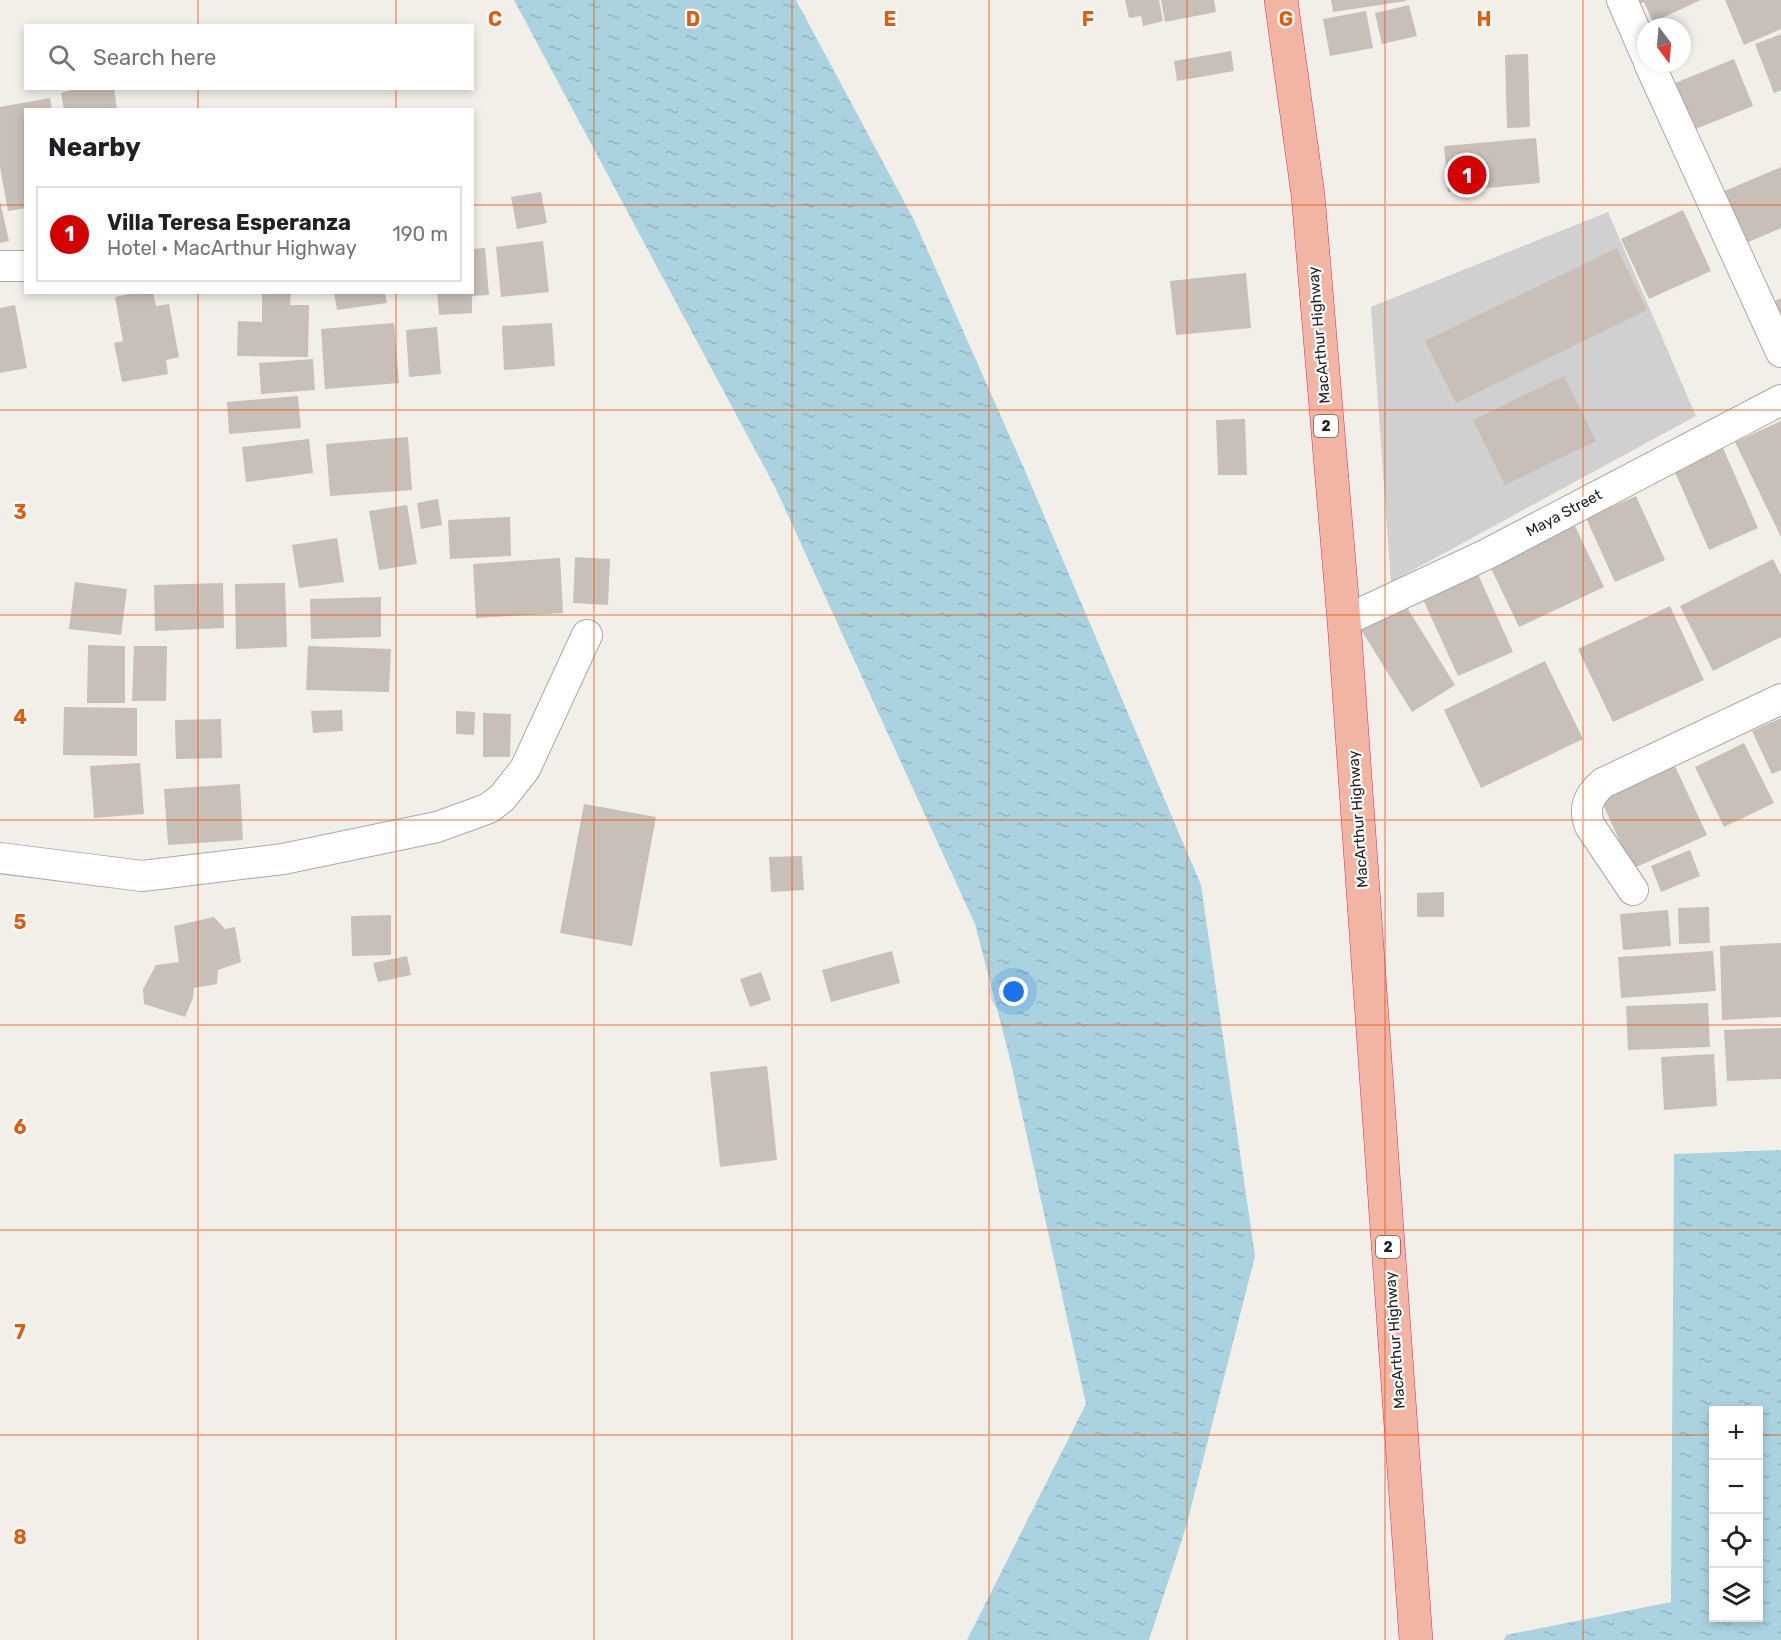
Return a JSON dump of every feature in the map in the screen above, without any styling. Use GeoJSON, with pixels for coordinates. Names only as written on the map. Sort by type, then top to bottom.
{"type":"FeatureCollection","features":[{"type":"Feature","properties":{"kind":"highway","name":"MacArthur Highway"},"geometry":{"type":"LineString","coordinates":[[1281,0],[1308,195],[1344,621],[1416,1640]]}},
{"type":"Feature","properties":{"kind":"street"},"geometry":{"type":"LineString","coordinates":[[1622,0],[1637,34]]}},
{"type":"Feature","properties":{"kind":"street"},"geometry":{"type":"LineString","coordinates":[[1653,72],[1781,352]]}},
{"type":"Feature","properties":{"kind":"street"},"geometry":{"type":"LineString","coordinates":[[0,266],[24,266]]}},
{"type":"Feature","properties":{"kind":"street","name":"Maya Street"},"geometry":{"type":"LineString","coordinates":[[1344,621],[1487,554],[1781,400]]}},
{"type":"Feature","properties":{"kind":"street"},"geometry":{"type":"LineString","coordinates":[[0,858],[142,876],[283,859],[437,827],[489,808],[502,798],[525,769],[587,635]]}},
{"type":"Feature","properties":{"kind":"street"},"geometry":{"type":"LineString","coordinates":[[1633,891],[1590,826],[1586,814],[1590,795],[1603,783],[1781,699]]}},
{"type":"Feature","properties":{"kind":"shaded area"},"geometry":{"type":"Polygon","coordinates":[[[1608,212],[1696,416],[1391,582],[1371,307],[1608,212]]]}},
{"type":"Feature","properties":{"kind":"water"},"geometry":{"type":"Polygon","coordinates":[[[514,0],[796,0],[914,220],[1023,466],[1201,885],[1255,1256],[1186,1527],[1149,1640],[967,1640],[1086,1404],[1009,1055],[975,924],[775,487],[514,0]]]}},
{"type":"Feature","properties":{"kind":"water"},"geometry":{"type":"Polygon","coordinates":[[[1781,1150],[1781,1640],[1504,1640],[1506,1635],[1671,1602],[1674,1154],[1781,1150]]]}},
{"type":"Feature","properties":{"kind":"building"},"geometry":{"type":"Polygon","coordinates":[[[1125,0],[1159,0],[1163,21],[1143,26],[1141,16],[1129,18],[1125,0]]]}},
{"type":"Feature","properties":{"kind":"building"},"geometry":{"type":"Polygon","coordinates":[[[1161,0],[1214,0],[1216,12],[1165,22],[1161,0]]]}},
{"type":"Feature","properties":{"kind":"building"},"geometry":{"type":"Polygon","coordinates":[[[1331,0],[1406,0],[1406,1],[1333,12],[1331,0]]]}},
{"type":"Feature","properties":{"kind":"building"},"geometry":{"type":"Polygon","coordinates":[[[1624,0],[1701,0],[1662,18],[1651,18],[1644,2],[1628,9],[1624,0]]]}},
{"type":"Feature","properties":{"kind":"building"},"geometry":{"type":"Polygon","coordinates":[[[1725,0],[1781,0],[1781,29],[1744,45],[1725,0]]]}},
{"type":"Feature","properties":{"kind":"building"},"geometry":{"type":"Polygon","coordinates":[[[1409,5],[1417,36],[1382,44],[1375,13],[1409,5]]]}},
{"type":"Feature","properties":{"kind":"building"},"geometry":{"type":"Polygon","coordinates":[[[1366,11],[1373,48],[1330,56],[1323,19],[1366,11]]]}},
{"type":"Feature","properties":{"kind":"building"},"geometry":{"type":"Polygon","coordinates":[[[1781,34],[1781,90],[1774,93],[1755,44],[1781,34]]]}},
{"type":"Feature","properties":{"kind":"building"},"geometry":{"type":"Polygon","coordinates":[[[1231,51],[1234,71],[1177,81],[1174,61],[1231,51]]]}},
{"type":"Feature","properties":{"kind":"building"},"geometry":{"type":"Polygon","coordinates":[[[1528,54],[1530,127],[1507,128],[1505,55],[1528,54]]]}},
{"type":"Feature","properties":{"kind":"building"},"geometry":{"type":"Polygon","coordinates":[[[1734,59],[1753,106],[1683,134],[1663,88],[1734,59]]]}},
{"type":"Feature","properties":{"kind":"building"},"geometry":{"type":"Polygon","coordinates":[[[72,90],[114,90],[117,108],[64,108],[61,93],[72,90]]]}},
{"type":"Feature","properties":{"kind":"building"},"geometry":{"type":"Polygon","coordinates":[[[50,98],[52,108],[24,108],[24,208],[8,211],[0,167],[0,107],[50,98]]]}},
{"type":"Feature","properties":{"kind":"building"},"geometry":{"type":"Polygon","coordinates":[[[1536,138],[1540,183],[1448,192],[1444,146],[1536,138]]]}},
{"type":"Feature","properties":{"kind":"building"},"geometry":{"type":"Polygon","coordinates":[[[1781,167],[1781,228],[1737,247],[1715,195],[1781,167]]]}},
{"type":"Feature","properties":{"kind":"building"},"geometry":{"type":"Polygon","coordinates":[[[541,192],[547,223],[517,229],[511,197],[541,192]]]}},
{"type":"Feature","properties":{"kind":"building"},"geometry":{"type":"Polygon","coordinates":[[[0,201],[9,241],[0,243],[0,201]]]}},
{"type":"Feature","properties":{"kind":"building"},"geometry":{"type":"Polygon","coordinates":[[[1683,210],[1711,271],[1649,299],[1621,239],[1683,210]]]}},
{"type":"Feature","properties":{"kind":"building"},"geometry":{"type":"Polygon","coordinates":[[[543,241],[549,292],[501,297],[496,247],[543,241]]]}},
{"type":"Feature","properties":{"kind":"building"},"geometry":{"type":"Polygon","coordinates":[[[485,248],[489,295],[472,296],[472,313],[439,315],[437,294],[474,294],[474,249],[485,248]]]}},
{"type":"Feature","properties":{"kind":"building"},"geometry":{"type":"Polygon","coordinates":[[[1617,248],[1647,310],[1456,403],[1425,341],[1617,248]]]}},
{"type":"Feature","properties":{"kind":"building"},"geometry":{"type":"Polygon","coordinates":[[[1246,273],[1251,328],[1176,335],[1170,281],[1246,273]]]}},
{"type":"Feature","properties":{"kind":"building"},"geometry":{"type":"Polygon","coordinates":[[[129,294],[153,294],[156,306],[169,304],[179,357],[166,360],[168,374],[122,382],[114,343],[123,341],[115,297],[129,294]]]}},
{"type":"Feature","properties":{"kind":"building"},"geometry":{"type":"Polygon","coordinates":[[[262,294],[291,294],[290,305],[309,305],[308,357],[237,356],[238,321],[262,322],[262,294]]]}},
{"type":"Feature","properties":{"kind":"building"},"geometry":{"type":"Polygon","coordinates":[[[334,294],[385,294],[387,303],[337,310],[334,294]]]}},
{"type":"Feature","properties":{"kind":"building"},"geometry":{"type":"Polygon","coordinates":[[[1781,298],[1781,334],[1767,305],[1781,298]]]}},
{"type":"Feature","properties":{"kind":"building"},"geometry":{"type":"Polygon","coordinates":[[[15,305],[27,368],[0,373],[0,308],[15,305]]]}},
{"type":"Feature","properties":{"kind":"building"},"geometry":{"type":"Polygon","coordinates":[[[394,323],[399,383],[325,389],[321,329],[394,323]]]}},
{"type":"Feature","properties":{"kind":"building"},"geometry":{"type":"Polygon","coordinates":[[[552,323],[555,366],[504,370],[502,326],[552,323]]]}},
{"type":"Feature","properties":{"kind":"building"},"geometry":{"type":"Polygon","coordinates":[[[437,327],[441,374],[409,377],[406,330],[437,327]]]}},
{"type":"Feature","properties":{"kind":"building"},"geometry":{"type":"Polygon","coordinates":[[[313,359],[315,390],[261,394],[259,363],[313,359]]]}},
{"type":"Feature","properties":{"kind":"building"},"geometry":{"type":"Polygon","coordinates":[[[1564,376],[1596,441],[1505,485],[1473,420],[1564,376]]]}},
{"type":"Feature","properties":{"kind":"building"},"geometry":{"type":"Polygon","coordinates":[[[298,396],[301,428],[229,434],[227,402],[298,396]]]}},
{"type":"Feature","properties":{"kind":"building"},"geometry":{"type":"Polygon","coordinates":[[[1245,419],[1247,475],[1218,475],[1216,420],[1245,419]]]}},
{"type":"Feature","properties":{"kind":"building"},"geometry":{"type":"Polygon","coordinates":[[[1781,421],[1781,537],[1735,442],[1781,421]]]}},
{"type":"Feature","properties":{"kind":"building"},"geometry":{"type":"Polygon","coordinates":[[[408,437],[412,490],[330,496],[326,444],[408,437]]]}},
{"type":"Feature","properties":{"kind":"building"},"geometry":{"type":"Polygon","coordinates":[[[309,439],[313,473],[246,482],[242,447],[309,439]]]}},
{"type":"Feature","properties":{"kind":"building"},"geometry":{"type":"Polygon","coordinates":[[[1723,448],[1758,528],[1709,550],[1674,470],[1723,448]]]}},
{"type":"Feature","properties":{"kind":"building"},"geometry":{"type":"Polygon","coordinates":[[[1636,496],[1665,560],[1615,582],[1586,518],[1636,496]]]}},
{"type":"Feature","properties":{"kind":"building"},"geometry":{"type":"Polygon","coordinates":[[[438,499],[442,525],[421,529],[417,503],[438,499]]]}},
{"type":"Feature","properties":{"kind":"building"},"geometry":{"type":"Polygon","coordinates":[[[407,505],[417,564],[379,570],[369,511],[407,505]]]}},
{"type":"Feature","properties":{"kind":"building"},"geometry":{"type":"Polygon","coordinates":[[[510,517],[511,556],[450,559],[448,520],[510,517]]]}},
{"type":"Feature","properties":{"kind":"building"},"geometry":{"type":"Polygon","coordinates":[[[1574,524],[1604,587],[1519,627],[1489,564],[1574,524]]]}},
{"type":"Feature","properties":{"kind":"building"},"geometry":{"type":"Polygon","coordinates":[[[337,538],[344,582],[299,588],[292,545],[337,538]]]}},
{"type":"Feature","properties":{"kind":"building"},"geometry":{"type":"Polygon","coordinates":[[[575,557],[610,559],[608,605],[573,603],[575,557]]]}},
{"type":"Feature","properties":{"kind":"building"},"geometry":{"type":"Polygon","coordinates":[[[560,558],[563,613],[476,618],[473,564],[560,558]]]}},
{"type":"Feature","properties":{"kind":"building"},"geometry":{"type":"Polygon","coordinates":[[[1773,559],[1781,575],[1781,637],[1713,671],[1680,606],[1773,559]]]}},
{"type":"Feature","properties":{"kind":"building"},"geometry":{"type":"Polygon","coordinates":[[[1476,570],[1513,652],[1458,676],[1421,595],[1476,570]]]}},
{"type":"Feature","properties":{"kind":"building"},"geometry":{"type":"Polygon","coordinates":[[[75,582],[127,589],[121,635],[69,629],[75,582]]]}},
{"type":"Feature","properties":{"kind":"building"},"geometry":{"type":"Polygon","coordinates":[[[223,583],[224,628],[155,631],[154,585],[223,583]]]}},
{"type":"Feature","properties":{"kind":"building"},"geometry":{"type":"Polygon","coordinates":[[[285,583],[287,647],[236,649],[235,584],[285,583]]]}},
{"type":"Feature","properties":{"kind":"building"},"geometry":{"type":"Polygon","coordinates":[[[381,597],[381,637],[311,639],[310,599],[381,597]]]}},
{"type":"Feature","properties":{"kind":"building"},"geometry":{"type":"Polygon","coordinates":[[[1403,601],[1455,685],[1412,712],[1360,628],[1403,601]]]}},
{"type":"Feature","properties":{"kind":"building"},"geometry":{"type":"Polygon","coordinates":[[[1670,606],[1704,680],[1613,722],[1578,649],[1670,606]]]}},
{"type":"Feature","properties":{"kind":"building"},"geometry":{"type":"Polygon","coordinates":[[[88,645],[125,646],[125,703],[87,703],[88,645]]]}},
{"type":"Feature","properties":{"kind":"building"},"geometry":{"type":"Polygon","coordinates":[[[134,646],[167,646],[166,701],[132,701],[134,646]]]}},
{"type":"Feature","properties":{"kind":"building"},"geometry":{"type":"Polygon","coordinates":[[[308,646],[391,649],[389,692],[306,690],[308,646]]]}},
{"type":"Feature","properties":{"kind":"building"},"geometry":{"type":"Polygon","coordinates":[[[1545,661],[1583,739],[1481,788],[1444,710],[1545,661]]]}},
{"type":"Feature","properties":{"kind":"building"},"geometry":{"type":"Polygon","coordinates":[[[64,707],[137,708],[137,756],[63,755],[64,707]]]}},
{"type":"Feature","properties":{"kind":"building"},"geometry":{"type":"Polygon","coordinates":[[[342,710],[343,731],[313,733],[311,711],[342,710]]]}},
{"type":"Feature","properties":{"kind":"building"},"geometry":{"type":"Polygon","coordinates":[[[456,711],[475,712],[474,735],[456,734],[456,711]]]}},
{"type":"Feature","properties":{"kind":"building"},"geometry":{"type":"Polygon","coordinates":[[[483,713],[511,714],[510,757],[483,757],[483,713]]]}},
{"type":"Feature","properties":{"kind":"building"},"geometry":{"type":"Polygon","coordinates":[[[1781,718],[1781,770],[1772,774],[1752,731],[1781,718]]]}},
{"type":"Feature","properties":{"kind":"building"},"geometry":{"type":"Polygon","coordinates":[[[221,719],[222,758],[176,759],[175,720],[221,719]]]}},
{"type":"Feature","properties":{"kind":"building"},"geometry":{"type":"Polygon","coordinates":[[[1744,743],[1774,803],[1724,827],[1695,767],[1744,743]]]}},
{"type":"Feature","properties":{"kind":"building"},"geometry":{"type":"Polygon","coordinates":[[[140,763],[144,814],[94,818],[90,766],[140,763]]]}},
{"type":"Feature","properties":{"kind":"building"},"geometry":{"type":"Polygon","coordinates":[[[1675,766],[1707,835],[1632,869],[1601,800],[1675,766]]]}},
{"type":"Feature","properties":{"kind":"building"},"geometry":{"type":"Polygon","coordinates":[[[240,784],[243,840],[168,845],[164,789],[240,784]]]}},
{"type":"Feature","properties":{"kind":"building"},"geometry":{"type":"Polygon","coordinates":[[[584,804],[656,817],[632,946],[560,933],[584,804]]]}},
{"type":"Feature","properties":{"kind":"building"},"geometry":{"type":"Polygon","coordinates":[[[1690,850],[1700,876],[1661,892],[1651,866],[1690,850]]]}},
{"type":"Feature","properties":{"kind":"building"},"geometry":{"type":"Polygon","coordinates":[[[802,856],[804,890],[771,892],[769,857],[802,856]]]}},
{"type":"Feature","properties":{"kind":"building"},"geometry":{"type":"Polygon","coordinates":[[[1444,892],[1444,917],[1417,917],[1417,893],[1444,892]]]}},
{"type":"Feature","properties":{"kind":"building"},"geometry":{"type":"Polygon","coordinates":[[[1709,907],[1710,943],[1679,944],[1678,908],[1709,907]]]}},
{"type":"Feature","properties":{"kind":"building"},"geometry":{"type":"Polygon","coordinates":[[[1668,910],[1671,946],[1623,950],[1620,914],[1668,910]]]}},
{"type":"Feature","properties":{"kind":"building"},"geometry":{"type":"Polygon","coordinates":[[[391,915],[391,955],[352,956],[351,916],[391,915]]]}},
{"type":"Feature","properties":{"kind":"building"},"geometry":{"type":"Polygon","coordinates":[[[214,917],[225,929],[235,927],[241,962],[218,970],[217,984],[194,988],[193,998],[185,1017],[144,1004],[143,989],[156,965],[179,962],[174,926],[214,917]]]}},
{"type":"Feature","properties":{"kind":"building"},"geometry":{"type":"Polygon","coordinates":[[[1781,943],[1781,1017],[1722,1020],[1720,946],[1781,943]]]}},
{"type":"Feature","properties":{"kind":"building"},"geometry":{"type":"Polygon","coordinates":[[[892,951],[900,983],[831,1002],[822,970],[892,951]]]}},
{"type":"Feature","properties":{"kind":"building"},"geometry":{"type":"Polygon","coordinates":[[[1713,951],[1716,991],[1621,998],[1618,957],[1713,951]]]}},
{"type":"Feature","properties":{"kind":"building"},"geometry":{"type":"Polygon","coordinates":[[[407,956],[411,975],[378,982],[373,963],[407,956]]]}},
{"type":"Feature","properties":{"kind":"building"},"geometry":{"type":"Polygon","coordinates":[[[761,972],[771,1000],[750,1007],[740,979],[761,972]]]}},
{"type":"Feature","properties":{"kind":"building"},"geometry":{"type":"Polygon","coordinates":[[[1708,1003],[1710,1047],[1628,1050],[1626,1006],[1708,1003]]]}},
{"type":"Feature","properties":{"kind":"building"},"geometry":{"type":"Polygon","coordinates":[[[1781,1028],[1781,1079],[1727,1081],[1724,1030],[1781,1028]]]}},
{"type":"Feature","properties":{"kind":"building"},"geometry":{"type":"Polygon","coordinates":[[[1714,1054],[1717,1106],[1664,1110],[1661,1057],[1714,1054]]]}},
{"type":"Feature","properties":{"kind":"building"},"geometry":{"type":"Polygon","coordinates":[[[767,1066],[777,1160],[720,1167],[710,1072],[767,1066]]]}},
{"type":"Feature","properties":{"kind":"place","name":"Villa Teresa Esperanza"},"geometry":{"type":"Point","coordinates":[1467,175]}}]}
